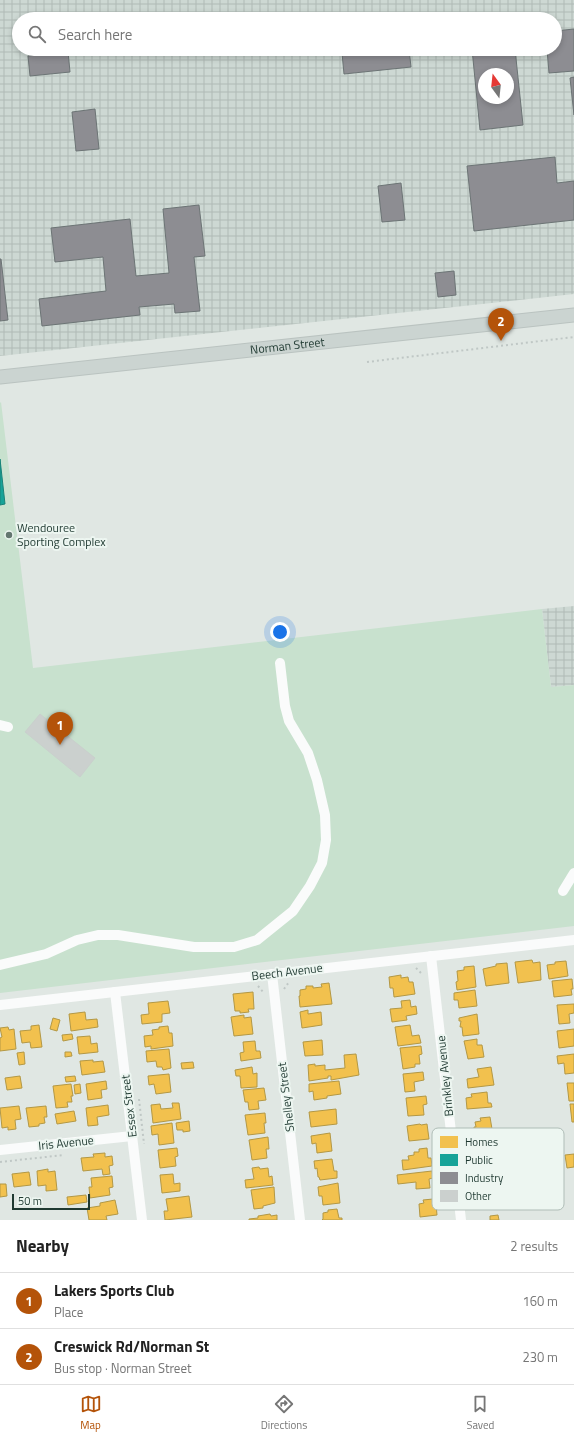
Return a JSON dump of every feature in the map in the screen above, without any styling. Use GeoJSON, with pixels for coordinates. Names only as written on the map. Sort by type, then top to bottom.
{"type":"FeatureCollection","features":[{"type":"Feature","properties":{"kind":"main road","name":"Norman Street"},"geometry":{"type":"LineString","coordinates":[[0,377],[574,315]]}},
{"type":"Feature","properties":{"kind":"street"},"geometry":{"type":"LineString","coordinates":[[0,965],[46,954],[77,940],[98,935],[118,935],[194,947],[234,947],[258,940],[294,911],[310,886],[322,863],[326,840],[325,815],[318,780],[308,753],[289,721],[285,706],[280,663]]}},
{"type":"Feature","properties":{"kind":"street"},"geometry":{"type":"LineString","coordinates":[[563,891],[574,873]]}},
{"type":"Feature","properties":{"kind":"street","name":"Beech Avenue"},"geometry":{"type":"LineString","coordinates":[[0,1005],[574,940]]}},
{"type":"Feature","properties":{"kind":"street","name":"Brinkley Avenue"},"geometry":{"type":"LineString","coordinates":[[431,956],[451,1128]]}},
{"type":"Feature","properties":{"kind":"street","name":"Shelley Street"},"geometry":{"type":"LineString","coordinates":[[272,974],[300,1220]]}},
{"type":"Feature","properties":{"kind":"street","name":"Essex Street"},"geometry":{"type":"LineString","coordinates":[[115,992],[142,1220]]}},
{"type":"Feature","properties":{"kind":"street","name":"Iris Avenue"},"geometry":{"type":"LineString","coordinates":[[0,1150],[132,1136]]}},
{"type":"Feature","properties":{"kind":"street","name":"Brinkley Avenue"},"geometry":{"type":"LineString","coordinates":[[460,1210],[461,1220]]}},
{"type":"Feature","properties":{"kind":"path"},"geometry":{"type":"LineString","coordinates":[[367,362],[574,337]]}},
{"type":"Feature","properties":{"kind":"path"},"geometry":{"type":"LineString","coordinates":[[0,1162],[69,1154]]}},
{"type":"Feature","properties":{"kind":"shaded area"},"geometry":{"type":"Polygon","coordinates":[[[0,0],[574,0],[574,294],[0,356],[0,0]]]}},
{"type":"Feature","properties":{"kind":"shaded area"},"geometry":{"type":"Polygon","coordinates":[[[574,606],[574,685],[551,687],[542,609],[574,606]]]}},
{"type":"Feature","properties":{"kind":"green space"},"geometry":{"type":"Polygon","coordinates":[[[1,402],[33,668],[542,609],[551,687],[574,685],[574,926],[0,993],[1,402]]]}},
{"type":"Feature","properties":{"kind":"building: Homes"},"geometry":{"type":"Polygon","coordinates":[[[532,960],[533,963],[540,962],[541,980],[518,983],[515,962],[532,960]]]}},
{"type":"Feature","properties":{"kind":"building: Homes"},"geometry":{"type":"Polygon","coordinates":[[[566,961],[568,976],[549,979],[547,965],[555,964],[555,962],[566,961]]]}},
{"type":"Feature","properties":{"kind":"building: Homes"},"geometry":{"type":"Polygon","coordinates":[[[507,963],[509,983],[486,986],[483,969],[496,966],[496,964],[507,963]]]}},
{"type":"Feature","properties":{"kind":"building: Homes"},"geometry":{"type":"Polygon","coordinates":[[[474,966],[476,987],[457,990],[457,971],[464,970],[464,967],[474,966]]]}},
{"type":"Feature","properties":{"kind":"building: Homes"},"geometry":{"type":"Polygon","coordinates":[[[401,975],[401,978],[408,977],[409,982],[413,982],[415,994],[394,997],[393,988],[390,988],[389,977],[401,975]]]}},
{"type":"Feature","properties":{"kind":"building: Homes"},"geometry":{"type":"Polygon","coordinates":[[[572,979],[572,995],[554,997],[552,981],[572,979]]]}},
{"type":"Feature","properties":{"kind":"building: Homes"},"geometry":{"type":"Polygon","coordinates":[[[329,983],[332,1004],[300,1007],[300,990],[306,989],[306,986],[313,986],[313,988],[322,987],[321,984],[329,983]]]}},
{"type":"Feature","properties":{"kind":"building: Homes"},"geometry":{"type":"Polygon","coordinates":[[[475,990],[477,1006],[459,1008],[458,1000],[454,1000],[454,993],[475,990]]]}},
{"type":"Feature","properties":{"kind":"building: Homes"},"geometry":{"type":"Polygon","coordinates":[[[253,992],[254,1009],[248,1009],[249,1012],[240,1013],[240,1011],[235,1011],[233,994],[253,992]]]}},
{"type":"Feature","properties":{"kind":"building: Homes"},"geometry":{"type":"Polygon","coordinates":[[[410,1000],[411,1007],[416,1006],[417,1014],[406,1016],[407,1020],[392,1022],[390,1009],[402,1008],[401,1001],[410,1000]]]}},
{"type":"Feature","properties":{"kind":"building: Homes"},"geometry":{"type":"Polygon","coordinates":[[[168,1001],[170,1013],[162,1014],[162,1022],[142,1024],[141,1015],[149,1014],[148,1003],[168,1001]]]}},
{"type":"Feature","properties":{"kind":"building: Homes"},"geometry":{"type":"Polygon","coordinates":[[[574,1004],[574,1013],[569,1014],[570,1023],[559,1024],[557,1005],[574,1004]]]}},
{"type":"Feature","properties":{"kind":"building: Homes"},"geometry":{"type":"Polygon","coordinates":[[[308,1010],[308,1014],[321,1012],[322,1025],[302,1028],[300,1012],[308,1010]]]}},
{"type":"Feature","properties":{"kind":"building: Homes"},"geometry":{"type":"Polygon","coordinates":[[[85,1012],[86,1020],[97,1019],[98,1027],[71,1031],[69,1014],[85,1012]]]}},
{"type":"Feature","properties":{"kind":"building: Homes"},"geometry":{"type":"Polygon","coordinates":[[[477,1014],[479,1034],[463,1036],[462,1027],[460,1027],[461,1021],[459,1021],[459,1018],[477,1014]]]}},
{"type":"Feature","properties":{"kind":"building: Homes"},"geometry":{"type":"Polygon","coordinates":[[[244,1015],[244,1018],[251,1017],[253,1034],[234,1036],[231,1017],[244,1015]]]}},
{"type":"Feature","properties":{"kind":"building: Homes"},"geometry":{"type":"Polygon","coordinates":[[[53,1018],[60,1020],[57,1031],[50,1029],[53,1018]]]}},
{"type":"Feature","properties":{"kind":"building: Homes"},"geometry":{"type":"Polygon","coordinates":[[[39,1025],[42,1047],[31,1048],[30,1042],[22,1043],[20,1031],[31,1030],[31,1026],[39,1025]]]}},
{"type":"Feature","properties":{"kind":"building: Homes"},"geometry":{"type":"Polygon","coordinates":[[[410,1025],[412,1036],[419,1035],[421,1043],[398,1046],[395,1027],[410,1025]]]}},
{"type":"Feature","properties":{"kind":"building: Homes"},"geometry":{"type":"Polygon","coordinates":[[[168,1026],[169,1033],[172,1033],[173,1046],[151,1049],[151,1046],[145,1047],[144,1036],[153,1035],[152,1030],[159,1029],[159,1027],[168,1026]]]}},
{"type":"Feature","properties":{"kind":"building: Homes"},"geometry":{"type":"Polygon","coordinates":[[[8,1027],[9,1030],[14,1029],[16,1049],[0,1051],[0,1038],[2,1037],[0,1028],[8,1027]]]}},
{"type":"Feature","properties":{"kind":"building: Homes"},"geometry":{"type":"Polygon","coordinates":[[[574,1029],[574,1046],[559,1048],[557,1031],[574,1029]]]}},
{"type":"Feature","properties":{"kind":"building: Homes"},"geometry":{"type":"Polygon","coordinates":[[[72,1034],[73,1039],[63,1041],[62,1035],[72,1034]]]}},
{"type":"Feature","properties":{"kind":"building: Homes"},"geometry":{"type":"Polygon","coordinates":[[[90,1036],[91,1044],[97,1043],[98,1052],[79,1054],[77,1037],[90,1036]]]}},
{"type":"Feature","properties":{"kind":"building: Homes"},"geometry":{"type":"Polygon","coordinates":[[[477,1039],[477,1045],[482,1045],[484,1057],[468,1059],[464,1041],[477,1039]]]}},
{"type":"Feature","properties":{"kind":"building: Homes"},"geometry":{"type":"Polygon","coordinates":[[[322,1040],[323,1055],[305,1056],[303,1042],[322,1040]]]}},
{"type":"Feature","properties":{"kind":"building: Homes"},"geometry":{"type":"Polygon","coordinates":[[[255,1041],[256,1051],[260,1051],[261,1058],[241,1061],[240,1053],[244,1052],[243,1042],[255,1041]]]}},
{"type":"Feature","properties":{"kind":"building: Homes"},"geometry":{"type":"Polygon","coordinates":[[[421,1046],[422,1054],[419,1055],[420,1064],[415,1064],[415,1067],[403,1069],[400,1048],[421,1046]]]}},
{"type":"Feature","properties":{"kind":"building: Homes"},"geometry":{"type":"Polygon","coordinates":[[[169,1049],[171,1068],[163,1070],[162,1067],[157,1067],[156,1061],[147,1062],[146,1051],[169,1049]]]}},
{"type":"Feature","properties":{"kind":"building: Homes"},"geometry":{"type":"Polygon","coordinates":[[[24,1052],[25,1064],[19,1065],[17,1053],[24,1052]]]}},
{"type":"Feature","properties":{"kind":"building: Homes"},"geometry":{"type":"Polygon","coordinates":[[[65,1052],[71,1052],[72,1056],[65,1057],[65,1052]]]}},
{"type":"Feature","properties":{"kind":"building: Homes"},"geometry":{"type":"Polygon","coordinates":[[[356,1054],[359,1075],[331,1080],[331,1076],[328,1076],[328,1078],[309,1081],[308,1065],[325,1065],[325,1070],[345,1068],[344,1055],[356,1054]]]}},
{"type":"Feature","properties":{"kind":"building: Homes"},"geometry":{"type":"Polygon","coordinates":[[[574,1054],[574,1073],[565,1074],[564,1063],[558,1064],[557,1056],[574,1054]]]}},
{"type":"Feature","properties":{"kind":"building: Homes"},"geometry":{"type":"Polygon","coordinates":[[[93,1060],[93,1062],[103,1061],[105,1072],[82,1075],[80,1061],[93,1060]]]}},
{"type":"Feature","properties":{"kind":"building: Homes"},"geometry":{"type":"Polygon","coordinates":[[[193,1062],[194,1068],[182,1069],[181,1063],[193,1062]]]}},
{"type":"Feature","properties":{"kind":"building: Homes"},"geometry":{"type":"Polygon","coordinates":[[[252,1067],[253,1074],[257,1073],[257,1087],[241,1088],[240,1076],[236,1076],[235,1070],[252,1067]]]}},
{"type":"Feature","properties":{"kind":"building: Homes"},"geometry":{"type":"Polygon","coordinates":[[[491,1067],[494,1085],[468,1088],[467,1079],[479,1077],[477,1069],[491,1067]]]}},
{"type":"Feature","properties":{"kind":"building: Homes"},"geometry":{"type":"Polygon","coordinates":[[[423,1072],[424,1080],[414,1082],[415,1091],[405,1092],[403,1074],[423,1072]]]}},
{"type":"Feature","properties":{"kind":"building: Homes"},"geometry":{"type":"Polygon","coordinates":[[[169,1074],[171,1092],[156,1094],[154,1084],[149,1085],[148,1076],[169,1074]]]}},
{"type":"Feature","properties":{"kind":"building: Homes"},"geometry":{"type":"Polygon","coordinates":[[[20,1076],[22,1088],[7,1090],[5,1078],[20,1076]]]}},
{"type":"Feature","properties":{"kind":"building: Homes"},"geometry":{"type":"Polygon","coordinates":[[[75,1076],[76,1081],[66,1082],[65,1077],[75,1076]]]}},
{"type":"Feature","properties":{"kind":"building: Homes"},"geometry":{"type":"Polygon","coordinates":[[[106,1081],[107,1089],[101,1090],[102,1098],[88,1100],[86,1084],[106,1081]]]}},
{"type":"Feature","properties":{"kind":"building: Homes"},"geometry":{"type":"Polygon","coordinates":[[[339,1081],[341,1094],[314,1100],[313,1091],[309,1092],[309,1084],[339,1081]]]}},
{"type":"Feature","properties":{"kind":"building: Homes"},"geometry":{"type":"Polygon","coordinates":[[[567,1083],[574,1083],[574,1101],[569,1101],[567,1083]]]}},
{"type":"Feature","properties":{"kind":"building: Homes"},"geometry":{"type":"Polygon","coordinates":[[[71,1084],[73,1096],[71,1096],[72,1102],[67,1102],[68,1107],[56,1108],[53,1086],[71,1084]]]}},
{"type":"Feature","properties":{"kind":"building: Homes"},"geometry":{"type":"Polygon","coordinates":[[[80,1084],[81,1093],[75,1094],[74,1085],[80,1084]]]}},
{"type":"Feature","properties":{"kind":"building: Homes"},"geometry":{"type":"Polygon","coordinates":[[[264,1088],[266,1100],[258,1101],[259,1109],[249,1110],[248,1102],[245,1102],[243,1090],[264,1088]]]}},
{"type":"Feature","properties":{"kind":"building: Homes"},"geometry":{"type":"Polygon","coordinates":[[[487,1092],[488,1103],[491,1103],[492,1107],[467,1109],[466,1098],[472,1097],[471,1094],[487,1092]]]}},
{"type":"Feature","properties":{"kind":"building: Homes"},"geometry":{"type":"Polygon","coordinates":[[[426,1096],[427,1104],[423,1105],[424,1115],[408,1116],[406,1098],[426,1096]]]}},
{"type":"Feature","properties":{"kind":"building: Homes"},"geometry":{"type":"Polygon","coordinates":[[[172,1103],[179,1103],[181,1119],[153,1123],[151,1105],[160,1104],[161,1109],[173,1108],[172,1103]]]}},
{"type":"Feature","properties":{"kind":"building: Homes"},"geometry":{"type":"Polygon","coordinates":[[[570,1104],[574,1104],[574,1122],[572,1122],[570,1104]]]}},
{"type":"Feature","properties":{"kind":"building: Homes"},"geometry":{"type":"Polygon","coordinates":[[[108,1105],[109,1115],[97,1117],[98,1125],[88,1126],[86,1108],[108,1105]]]}},
{"type":"Feature","properties":{"kind":"building: Homes"},"geometry":{"type":"Polygon","coordinates":[[[19,1106],[21,1119],[15,1120],[16,1129],[8,1130],[8,1127],[2,1128],[0,1108],[19,1106]]]}},
{"type":"Feature","properties":{"kind":"building: Homes"},"geometry":{"type":"Polygon","coordinates":[[[46,1106],[47,1117],[44,1117],[45,1123],[39,1124],[39,1126],[29,1127],[26,1108],[46,1106]]]}},
{"type":"Feature","properties":{"kind":"building: Homes"},"geometry":{"type":"Polygon","coordinates":[[[336,1109],[337,1124],[311,1127],[309,1112],[336,1109]]]}},
{"type":"Feature","properties":{"kind":"building: Homes"},"geometry":{"type":"Polygon","coordinates":[[[74,1111],[76,1121],[57,1124],[55,1114],[74,1111]]]}},
{"type":"Feature","properties":{"kind":"building: Homes"},"geometry":{"type":"Polygon","coordinates":[[[265,1113],[265,1133],[248,1135],[245,1115],[265,1113]]]}},
{"type":"Feature","properties":{"kind":"building: Homes"},"geometry":{"type":"Polygon","coordinates":[[[490,1117],[492,1128],[474,1128],[476,1127],[475,1122],[481,1121],[480,1118],[490,1117]]]}},
{"type":"Feature","properties":{"kind":"building: Homes"},"geometry":{"type":"Polygon","coordinates":[[[189,1121],[190,1131],[183,1132],[183,1130],[177,1130],[176,1123],[189,1121]]]}},
{"type":"Feature","properties":{"kind":"building: Homes"},"geometry":{"type":"Polygon","coordinates":[[[172,1123],[174,1143],[159,1145],[158,1134],[152,1135],[151,1126],[172,1123]]]}},
{"type":"Feature","properties":{"kind":"building: Homes"},"geometry":{"type":"Polygon","coordinates":[[[427,1124],[429,1139],[409,1141],[407,1126],[427,1124]]]}},
{"type":"Feature","properties":{"kind":"building: Homes"},"geometry":{"type":"Polygon","coordinates":[[[330,1133],[332,1151],[317,1153],[316,1143],[312,1144],[311,1136],[330,1133]]]}},
{"type":"Feature","properties":{"kind":"building: Homes"},"geometry":{"type":"Polygon","coordinates":[[[268,1137],[269,1149],[266,1149],[267,1158],[252,1160],[249,1140],[268,1137]]]}},
{"type":"Feature","properties":{"kind":"building: Homes"},"geometry":{"type":"Polygon","coordinates":[[[177,1148],[178,1156],[175,1157],[176,1166],[160,1168],[158,1150],[177,1148]]]}},
{"type":"Feature","properties":{"kind":"building: Homes"},"geometry":{"type":"Polygon","coordinates":[[[427,1148],[428,1158],[431,1158],[432,1166],[403,1170],[402,1160],[409,1160],[408,1156],[414,1155],[414,1152],[419,1152],[419,1149],[427,1148]]]}},
{"type":"Feature","properties":{"kind":"building: Homes"},"geometry":{"type":"Polygon","coordinates":[[[105,1153],[105,1157],[112,1156],[113,1165],[109,1166],[110,1174],[103,1175],[102,1169],[83,1171],[81,1158],[94,1157],[93,1154],[105,1153]]]}},
{"type":"Feature","properties":{"kind":"building: Homes"},"geometry":{"type":"Polygon","coordinates":[[[574,1154],[574,1167],[567,1168],[565,1155],[574,1154]]]}},
{"type":"Feature","properties":{"kind":"building: Homes"},"geometry":{"type":"Polygon","coordinates":[[[332,1159],[334,1171],[337,1171],[337,1178],[320,1180],[318,1177],[317,1168],[315,1169],[314,1161],[332,1159]]]}},
{"type":"Feature","properties":{"kind":"building: Homes"},"geometry":{"type":"Polygon","coordinates":[[[259,1167],[260,1169],[268,1168],[269,1177],[272,1176],[273,1185],[246,1188],[245,1180],[254,1179],[252,1168],[259,1167]]]}},
{"type":"Feature","properties":{"kind":"building: Homes"},"geometry":{"type":"Polygon","coordinates":[[[48,1169],[48,1172],[55,1171],[57,1190],[46,1191],[46,1185],[38,1186],[37,1171],[48,1169]]]}},
{"type":"Feature","properties":{"kind":"building: Homes"},"geometry":{"type":"Polygon","coordinates":[[[432,1171],[432,1178],[429,1179],[430,1188],[416,1189],[416,1182],[398,1184],[397,1175],[432,1171]]]}},
{"type":"Feature","properties":{"kind":"building: Homes"},"geometry":{"type":"Polygon","coordinates":[[[29,1172],[31,1185],[14,1187],[12,1174],[29,1172]]]}},
{"type":"Feature","properties":{"kind":"building: Homes"},"geometry":{"type":"Polygon","coordinates":[[[173,1174],[174,1184],[180,1183],[180,1191],[162,1193],[160,1175],[173,1174]]]}},
{"type":"Feature","properties":{"kind":"building: Homes"},"geometry":{"type":"Polygon","coordinates":[[[112,1176],[113,1187],[109,1188],[110,1195],[90,1198],[89,1187],[92,1187],[91,1178],[112,1176]]]}},
{"type":"Feature","properties":{"kind":"building: Homes"},"geometry":{"type":"Polygon","coordinates":[[[338,1183],[340,1203],[323,1205],[322,1196],[319,1196],[318,1187],[338,1183]]]}},
{"type":"Feature","properties":{"kind":"building: Homes"},"geometry":{"type":"Polygon","coordinates":[[[0,1184],[6,1184],[7,1196],[0,1197],[0,1184]]]}},
{"type":"Feature","properties":{"kind":"building: Homes"},"geometry":{"type":"Polygon","coordinates":[[[274,1187],[275,1203],[263,1206],[263,1208],[254,1209],[251,1190],[274,1187]]]}},
{"type":"Feature","properties":{"kind":"building: Homes"},"geometry":{"type":"Polygon","coordinates":[[[86,1195],[87,1202],[68,1205],[67,1197],[86,1195]]]}},
{"type":"Feature","properties":{"kind":"building: Homes"},"geometry":{"type":"Polygon","coordinates":[[[189,1196],[192,1217],[165,1220],[164,1211],[168,1211],[166,1199],[189,1196]]]}},
{"type":"Feature","properties":{"kind":"building: Homes"},"geometry":{"type":"Polygon","coordinates":[[[432,1199],[432,1210],[437,1210],[437,1215],[420,1217],[419,1204],[424,1203],[423,1200],[432,1199]]]}},
{"type":"Feature","properties":{"kind":"building: Homes"},"geometry":{"type":"Polygon","coordinates":[[[115,1200],[118,1214],[106,1216],[107,1220],[89,1220],[87,1208],[100,1206],[100,1203],[115,1200]]]}},
{"type":"Feature","properties":{"kind":"building: Homes"},"geometry":{"type":"Polygon","coordinates":[[[337,1209],[339,1218],[342,1218],[342,1220],[322,1220],[323,1213],[328,1212],[328,1210],[337,1209]]]}},
{"type":"Feature","properties":{"kind":"building: Homes"},"geometry":{"type":"Polygon","coordinates":[[[270,1214],[271,1216],[277,1215],[277,1220],[249,1220],[258,1218],[258,1216],[270,1214]]]}},
{"type":"Feature","properties":{"kind":"building: Homes"},"geometry":{"type":"Polygon","coordinates":[[[498,1215],[499,1220],[490,1220],[490,1216],[498,1215]]]}},
{"type":"Feature","properties":{"kind":"building: Public"},"geometry":{"type":"Polygon","coordinates":[[[0,459],[5,504],[0,505],[0,459]]]}},
{"type":"Feature","properties":{"kind":"building: Industry"},"geometry":{"type":"Polygon","coordinates":[[[574,29],[574,71],[549,73],[548,56],[562,56],[562,30],[574,29]]]}},
{"type":"Feature","properties":{"kind":"building: Industry"},"geometry":{"type":"Polygon","coordinates":[[[28,56],[68,56],[70,72],[30,76],[28,56]]]}},
{"type":"Feature","properties":{"kind":"building: Industry"},"geometry":{"type":"Polygon","coordinates":[[[342,56],[410,56],[411,67],[344,74],[342,56]]]}},
{"type":"Feature","properties":{"kind":"building: Industry"},"geometry":{"type":"Polygon","coordinates":[[[473,56],[516,56],[523,125],[480,130],[473,56]]]}},
{"type":"Feature","properties":{"kind":"building: Industry"},"geometry":{"type":"Polygon","coordinates":[[[574,77],[574,115],[570,78],[574,77]]]}},
{"type":"Feature","properties":{"kind":"building: Industry"},"geometry":{"type":"Polygon","coordinates":[[[95,109],[99,149],[76,151],[72,112],[95,109]]]}},
{"type":"Feature","properties":{"kind":"building: Industry"},"geometry":{"type":"Polygon","coordinates":[[[555,157],[557,183],[574,181],[574,220],[474,231],[467,166],[555,157]]]}},
{"type":"Feature","properties":{"kind":"building: Industry"},"geometry":{"type":"Polygon","coordinates":[[[401,183],[405,220],[382,222],[378,186],[401,183]]]}},
{"type":"Feature","properties":{"kind":"building: Industry"},"geometry":{"type":"Polygon","coordinates":[[[199,205],[205,256],[194,257],[200,311],[175,313],[174,304],[139,307],[140,315],[42,326],[39,299],[106,291],[103,257],[55,262],[51,228],[130,219],[136,276],[169,273],[163,209],[199,205]]]}},
{"type":"Feature","properties":{"kind":"building: Industry"},"geometry":{"type":"Polygon","coordinates":[[[0,259],[8,320],[0,321],[0,259]]]}},
{"type":"Feature","properties":{"kind":"building: Industry"},"geometry":{"type":"Polygon","coordinates":[[[454,271],[456,295],[438,297],[435,273],[454,271]]]}},
{"type":"Feature","properties":{"kind":"building: Other"},"geometry":{"type":"Polygon","coordinates":[[[40,714],[95,758],[80,777],[25,732],[40,714]]]}},
{"type":"Feature","properties":{"kind":"place","name":"Creswick Rd/Norman St"},"geometry":{"type":"Point","coordinates":[501,341]}},
{"type":"Feature","properties":{"kind":"place","name":"Wendouree Sporting Complex"},"geometry":{"type":"Point","coordinates":[9,535]}},
{"type":"Feature","properties":{"kind":"place","name":"Lakers Sports Club"},"geometry":{"type":"Point","coordinates":[60,745]}}]}
